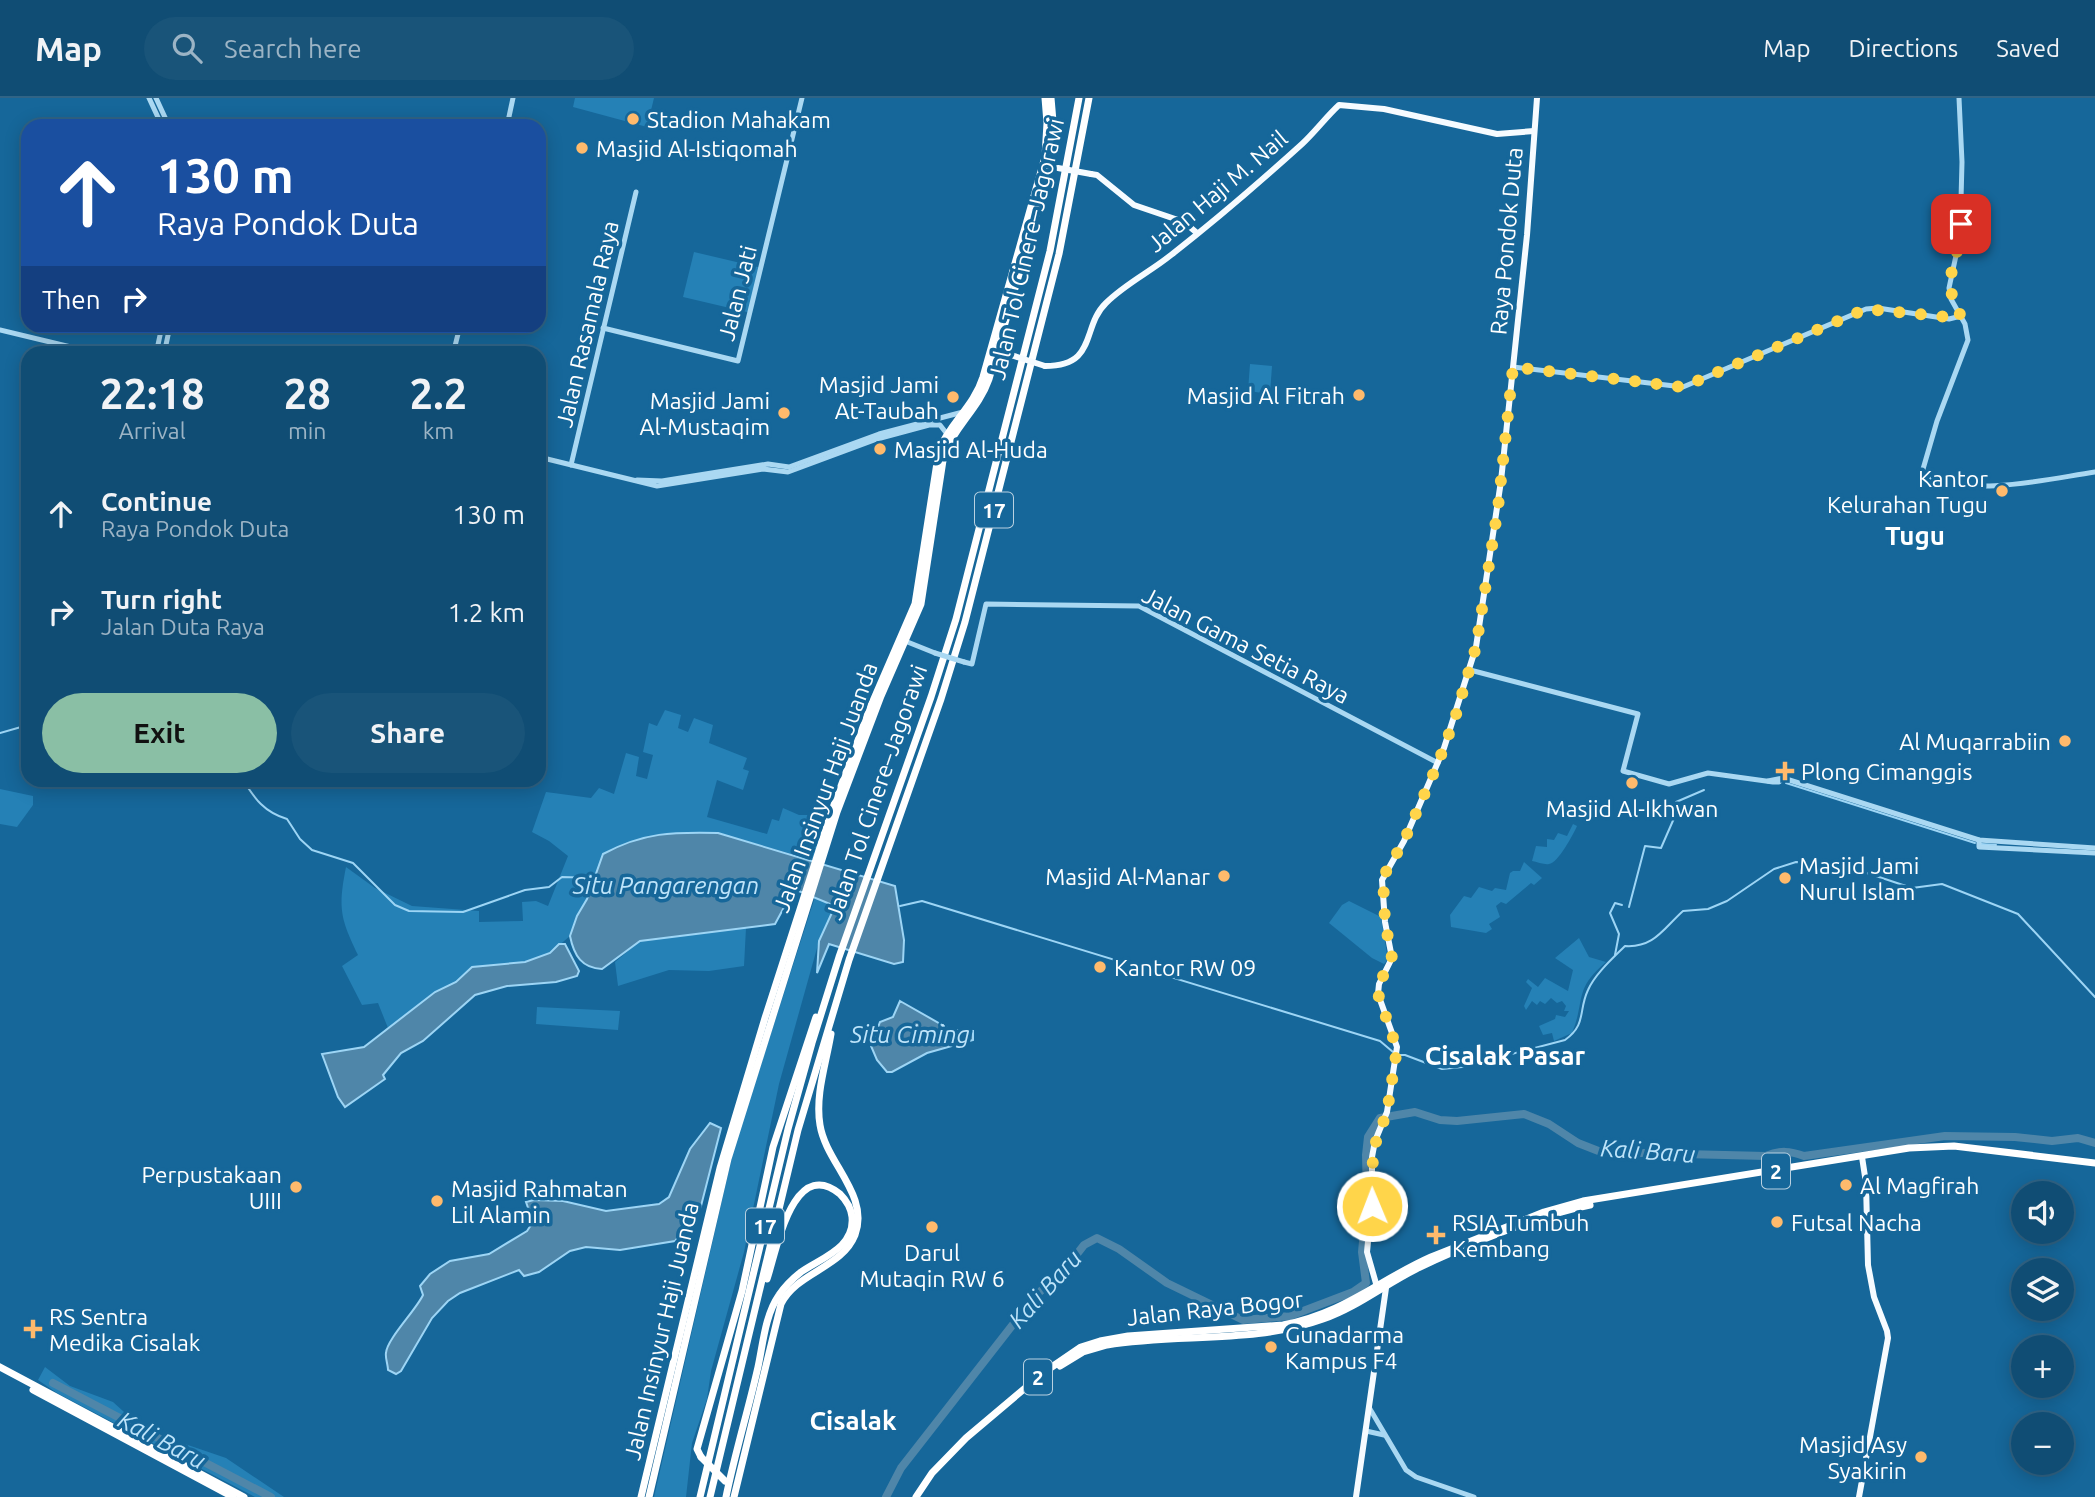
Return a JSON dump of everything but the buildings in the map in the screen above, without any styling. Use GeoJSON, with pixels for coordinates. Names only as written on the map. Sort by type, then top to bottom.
{"type":"FeatureCollection","features":[{"type":"Feature","properties":{"kind":"highway","name":"Jalan Insinyur Haji Juanda"},"geometry":{"type":"LineString","coordinates":[[819,857],[924,594],[945,452],[952,437],[982,397],[997,350],[1045,157],[1045,98]]}},
{"type":"Feature","properties":{"kind":"highway","name":"Jalan Insinyur Haji Juanda"},"geometry":{"type":"LineString","coordinates":[[641,1497],[720,1168],[859,737],[915,604],[934,471],[947,434],[966,411],[983,377],[1020,253],[1054,167],[1051,98]]}},
{"type":"Feature","properties":{"kind":"highway","name":"Jalan Tol Cinere–Jagorawi"},"geometry":{"type":"LineString","coordinates":[[699,1497],[788,1129],[830,985],[932,697],[956,619],[1049,251],[1079,98]]}},
{"type":"Feature","properties":{"kind":"highway","name":"Jalan Tol Cinere–Jagorawi"},"geometry":{"type":"LineString","coordinates":[[710,1497],[798,1130],[849,960],[941,699],[965,622],[1059,254],[1089,98]]}},
{"type":"Feature","properties":{"kind":"highway"},"geometry":{"type":"LineString","coordinates":[[727,1483],[701,1457],[697,1449],[742,1291],[773,1147],[809,1033],[830,985]]}},
{"type":"Feature","properties":{"kind":"highway"},"geometry":{"type":"LineString","coordinates":[[734,1497],[781,1304],[793,1286],[845,1250],[853,1239],[858,1224],[854,1198],[829,1153],[820,1128],[818,1112],[839,996]]}},
{"type":"Feature","properties":{"kind":"highway","name":"Jalan Insinyur Haji Juanda"},"geometry":{"type":"LineString","coordinates":[[649,1497],[726,1168],[768,1019]]}},
{"type":"Feature","properties":{"kind":"highway","name":"Jalan Raya Bogor"},"geometry":{"type":"LineString","coordinates":[[918,1497],[934,1476],[968,1442],[1053,1371],[1077,1355],[1120,1343],[1284,1330],[1311,1323],[1352,1307],[1410,1266],[1544,1212],[1583,1201],[1909,1152],[1954,1150],[2095,1165]]}},
{"type":"Feature","properties":{"kind":"highway"},"geometry":{"type":"LineString","coordinates":[[726,1497],[727,1483],[775,1302],[797,1275],[841,1246],[850,1231],[851,1212],[846,1200],[836,1192],[824,1187],[813,1188],[793,1202],[755,1312]]}},
{"type":"Feature","properties":{"kind":"highway"},"geometry":{"type":"LineString","coordinates":[[0,1369],[178,1466],[244,1497]]}},
{"type":"Feature","properties":{"kind":"highway"},"geometry":{"type":"LineString","coordinates":[[223,1489],[233,1497]]}},
{"type":"Feature","properties":{"kind":"main road","name":"Raya Pondok Duta"},"geometry":{"type":"LineString","coordinates":[[1381,1287],[1369,1263],[1367,1247],[1373,1200],[1373,1150],[1387,1112],[1397,1053],[1378,994],[1379,984],[1392,958],[1385,922],[1382,880],[1404,841],[1438,763],[1470,670],[1496,524],[1527,226],[1537,98]]}},
{"type":"Feature","properties":{"kind":"main road","name":"Jalan Haji M. Nail"},"geometry":{"type":"LineString","coordinates":[[997,350],[1045,366],[1063,363],[1084,350],[1096,317],[1106,303],[1198,233],[1301,144],[1339,104],[1384,109],[1497,134],[1534,131]]}},
{"type":"Feature","properties":{"kind":"main road"},"geometry":{"type":"LineString","coordinates":[[1054,167],[1097,175],[1134,205],[1184,222],[1198,233]]}},
{"type":"Feature","properties":{"kind":"main road"},"geometry":{"type":"LineString","coordinates":[[1859,1497],[1888,1338],[1869,1273],[1862,1159]]}},
{"type":"Feature","properties":{"kind":"main road"},"geometry":{"type":"LineString","coordinates":[[1356,1497],[1370,1409],[1381,1287]]}},
{"type":"Feature","properties":{"kind":"street"},"geometry":{"type":"LineString","coordinates":[[149,98],[159,119]]}},
{"type":"Feature","properties":{"kind":"street"},"geometry":{"type":"LineString","coordinates":[[156,98],[166,119]]}},
{"type":"Feature","properties":{"kind":"street"},"geometry":{"type":"LineString","coordinates":[[508,119],[513,98]]}},
{"type":"Feature","properties":{"kind":"street","name":"Jalan Jati"},"geometry":{"type":"LineString","coordinates":[[603,328],[738,361],[802,98]]}},
{"type":"Feature","properties":{"kind":"street"},"geometry":{"type":"LineString","coordinates":[[1959,98],[1962,162],[1960,241],[1949,288],[1968,340],[1937,421],[1921,476],[1946,484],[1982,487],[2095,472]]}},
{"type":"Feature","properties":{"kind":"street","name":"Jalan Rasamala Raya"},"geometry":{"type":"LineString","coordinates":[[572,465],[636,192]]}},
{"type":"Feature","properties":{"kind":"street"},"geometry":{"type":"LineString","coordinates":[[1513,367],[1683,387],[1866,309],[1878,308],[1948,319],[1961,316]]}},
{"type":"Feature","properties":{"kind":"street"},"geometry":{"type":"LineString","coordinates":[[0,330],[67,346]]}},
{"type":"Feature","properties":{"kind":"street"},"geometry":{"type":"LineString","coordinates":[[546,459],[637,480],[662,481],[768,466],[795,467],[907,428],[966,411]]}},
{"type":"Feature","properties":{"kind":"street"},"geometry":{"type":"LineString","coordinates":[[936,421],[947,434]]}},
{"type":"Feature","properties":{"kind":"street","name":"Jalan Gama Setia Raya"},"geometry":{"type":"LineString","coordinates":[[905,641],[972,664],[986,604],[1139,606],[1438,763]]}},
{"type":"Feature","properties":{"kind":"street"},"geometry":{"type":"LineString","coordinates":[[1470,670],[1638,714],[1623,771],[1669,784],[1708,773],[1769,781],[1783,778],[1979,844],[2095,851]]}},
{"type":"Feature","properties":{"kind":"street"},"geometry":{"type":"LineString","coordinates":[[1370,1409],[1400,1464],[1411,1474],[1474,1497]]}},
{"type":"Feature","properties":{"kind":"street"},"geometry":{"type":"LineString","coordinates":[[1366,1431],[1384,1435]]}},
{"type":"Feature","properties":{"kind":"shaded area","name":"Stadion Mahakam"},"geometry":{"type":"Polygon","coordinates":[[[575,98],[654,98],[647,127],[573,107],[575,98]]]}},
{"type":"Feature","properties":{"kind":"shaded area"},"geometry":{"type":"Polygon","coordinates":[[[694,252],[762,268],[751,313],[683,297],[694,252]]]}},
{"type":"Feature","properties":{"kind":"shaded area"},"geometry":{"type":"Polygon","coordinates":[[[1250,364],[1272,366],[1270,394],[1248,391],[1250,364]]]}},
{"type":"Feature","properties":{"kind":"shaded area"},"geometry":{"type":"Polygon","coordinates":[[[665,710],[681,715],[678,728],[688,732],[694,718],[713,725],[709,743],[747,758],[743,769],[749,771],[743,790],[717,780],[707,817],[767,834],[772,819],[779,821],[783,808],[799,815],[819,815],[816,830],[825,831],[813,860],[718,833],[660,834],[603,854],[570,936],[550,953],[525,962],[471,967],[456,982],[435,992],[388,1028],[378,1003],[362,1005],[342,966],[358,955],[342,912],[346,867],[375,888],[412,906],[479,911],[479,922],[523,921],[522,902],[536,901],[548,906],[568,856],[532,832],[546,792],[591,798],[599,788],[614,794],[626,753],[639,757],[636,776],[647,779],[653,755],[643,752],[649,723],[657,726],[665,710]]]}},
{"type":"Feature","properties":{"kind":"shaded area"},"geometry":{"type":"Polygon","coordinates":[[[0,789],[33,796],[33,805],[17,827],[0,824],[0,789]]]}},
{"type":"Feature","properties":{"kind":"shaded area"},"geometry":{"type":"Polygon","coordinates":[[[1573,824],[1577,826],[1557,859],[1547,864],[1532,861],[1536,846],[1547,847],[1547,839],[1554,840],[1558,833],[1567,836],[1573,824]]]}},
{"type":"Feature","properties":{"kind":"shaded area"},"geometry":{"type":"Polygon","coordinates":[[[1524,862],[1542,878],[1534,885],[1531,883],[1506,904],[1501,902],[1496,906],[1500,917],[1489,924],[1492,929],[1486,933],[1451,927],[1450,915],[1464,896],[1471,898],[1479,887],[1492,891],[1495,888],[1506,890],[1510,873],[1520,871],[1524,862]]]}},
{"type":"Feature","properties":{"kind":"shaded area"},"geometry":{"type":"Polygon","coordinates":[[[815,897],[835,905],[819,941],[779,1084],[744,1252],[711,1371],[707,1399],[692,1443],[686,1497],[654,1497],[734,1148],[815,897]]]}},
{"type":"Feature","properties":{"kind":"shaded area"},"geometry":{"type":"Polygon","coordinates":[[[1349,901],[1381,917],[1388,960],[1384,964],[1372,958],[1329,923],[1342,905],[1349,901]]]}},
{"type":"Feature","properties":{"kind":"shaded area"},"geometry":{"type":"Polygon","coordinates":[[[746,928],[744,966],[709,971],[669,970],[618,986],[615,962],[640,941],[746,928]]]}},
{"type":"Feature","properties":{"kind":"shaded area"},"geometry":{"type":"Polygon","coordinates":[[[1579,938],[1589,957],[1606,962],[1584,988],[1572,1033],[1554,1041],[1552,1033],[1543,1035],[1539,1026],[1555,1019],[1556,1015],[1565,1017],[1569,1011],[1564,1011],[1566,1006],[1562,1001],[1557,1003],[1551,998],[1545,1004],[1540,1001],[1537,1005],[1532,1001],[1526,1010],[1524,1006],[1532,988],[1526,982],[1528,979],[1538,987],[1545,978],[1568,991],[1573,970],[1555,958],[1579,938]]]}},
{"type":"Feature","properties":{"kind":"shaded area"},"geometry":{"type":"Polygon","coordinates":[[[537,1007],[620,1011],[618,1030],[536,1024],[537,1007]]]}},
{"type":"Feature","properties":{"kind":"shaded area"},"geometry":{"type":"Polygon","coordinates":[[[45,1367],[70,1386],[113,1402],[144,1430],[226,1458],[284,1497],[255,1497],[57,1393],[38,1380],[45,1367]]]}},
{"type":"Feature","properties":{"kind":"water","name":"Situ Pangarengan"},"geometry":{"type":"Polygon","coordinates":[[[718,833],[895,886],[904,940],[903,962],[894,964],[829,944],[817,973],[819,941],[835,906],[794,889],[775,924],[640,941],[602,969],[589,966],[580,960],[570,936],[603,854],[646,837],[718,833]]]}},
{"type":"Feature","properties":{"kind":"water"},"geometry":{"type":"Polygon","coordinates":[[[559,944],[565,944],[579,971],[577,976],[556,982],[507,986],[475,995],[423,1041],[401,1053],[383,1075],[385,1079],[345,1107],[338,1097],[322,1054],[364,1047],[435,992],[456,982],[472,967],[525,962],[550,953],[559,944]]]}},
{"type":"Feature","properties":{"kind":"water","name":"Situ Ciming"},"geometry":{"type":"Polygon","coordinates":[[[900,1001],[951,1030],[973,1031],[973,1040],[927,1053],[892,1072],[887,1072],[877,1060],[871,1046],[880,1022],[893,1017],[900,1001]]]}},
{"type":"Feature","properties":{"kind":"water"},"geometry":{"type":"Polygon","coordinates":[[[710,1123],[721,1128],[701,1206],[697,1216],[675,1241],[620,1250],[586,1247],[570,1251],[539,1272],[524,1276],[519,1270],[460,1293],[432,1318],[401,1371],[396,1374],[388,1370],[388,1347],[423,1295],[420,1286],[430,1274],[450,1261],[489,1254],[527,1231],[533,1222],[526,1202],[563,1201],[606,1211],[659,1204],[669,1197],[690,1149],[710,1123]]]}},
{"type":"Feature","properties":{"kind":"waterway"},"geometry":{"type":"LineString","coordinates":[[0,733],[21,727]]}},
{"type":"Feature","properties":{"kind":"waterway"},"geometry":{"type":"LineString","coordinates":[[1786,783],[1975,843]]}},
{"type":"Feature","properties":{"kind":"waterway"},"geometry":{"type":"LineString","coordinates":[[248,787],[272,813],[287,819],[300,839],[312,850],[353,863],[395,905],[409,911],[463,912],[525,890],[549,887],[562,877],[595,878]]}},
{"type":"Feature","properties":{"kind":"waterway"},"geometry":{"type":"LineString","coordinates":[[1629,907],[1645,846],[1661,848],[1675,816],[1676,802],[1704,790]]}},
{"type":"Feature","properties":{"kind":"waterway"},"geometry":{"type":"LineString","coordinates":[[1981,844],[1996,845]]}},
{"type":"Feature","properties":{"kind":"waterway"},"geometry":{"type":"LineString","coordinates":[[1398,1055],[1405,1055],[1442,1069],[1462,1067],[1565,1040],[1579,1023],[1591,984],[1625,946],[1651,941],[1683,911],[1708,909],[1727,901],[1774,869],[1796,862],[1852,868],[1912,888],[1942,884],[2018,914],[2095,997]]}},
{"type":"Feature","properties":{"kind":"waterway"},"geometry":{"type":"LineString","coordinates":[[900,906],[922,901],[1380,1041],[1393,1052]]}},
{"type":"Feature","properties":{"kind":"waterway"},"geometry":{"type":"LineString","coordinates":[[1615,955],[1619,934],[1610,913],[1615,903],[1622,905]]}},
{"type":"Feature","properties":{"kind":"waterway","name":"Kali Baru"},"geometry":{"type":"LineString","coordinates":[[886,1497],[901,1468],[1036,1295],[1063,1272],[1084,1245],[1097,1238],[1119,1249],[1167,1283],[1243,1320],[1290,1316],[1353,1292],[1366,1283],[1362,1252],[1367,1198],[1366,1155],[1368,1137],[1380,1118],[1415,1112],[1440,1120],[1457,1121],[1524,1114],[1549,1124],[1578,1143],[1601,1152],[1766,1156],[1785,1152],[1804,1156],[1945,1136],[2015,1137],[2052,1141],[2078,1138],[2095,1143]]}},
{"type":"Feature","properties":{"kind":"waterway","name":"Kali Baru"},"geometry":{"type":"LineString","coordinates":[[53,1383],[271,1497]]}},
{"type":"Feature","properties":{"kind":"place","name":"Stadion Mahakam"},"geometry":{"type":"Point","coordinates":[633,119]}},
{"type":"Feature","properties":{"kind":"place","name":"Masjid Al-Istiqomah"},"geometry":{"type":"Point","coordinates":[582,148]}},
{"type":"Feature","properties":{"kind":"place","name":"Masjid Al Fitrah"},"geometry":{"type":"Point","coordinates":[1359,395]}},
{"type":"Feature","properties":{"kind":"place","name":"Masjid Jami At-Taubah"},"geometry":{"type":"Point","coordinates":[953,397]}},
{"type":"Feature","properties":{"kind":"place","name":"Masjid Jami Al-Mustaqim"},"geometry":{"type":"Point","coordinates":[784,413]}},
{"type":"Feature","properties":{"kind":"place","name":"Masjid Al-Huda"},"geometry":{"type":"Point","coordinates":[880,449]}},
{"type":"Feature","properties":{"kind":"place","name":"Kantor Kelurahan Tugu"},"geometry":{"type":"Point","coordinates":[2002,491]}},
{"type":"Feature","properties":{"kind":"place","name":"Al Muqarrabiin"},"geometry":{"type":"Point","coordinates":[2065,741]}},
{"type":"Feature","properties":{"kind":"place","name":"Plong Cimanggis"},"geometry":{"type":"Point","coordinates":[1785,771]}},
{"type":"Feature","properties":{"kind":"place","name":"Masjid Al-Ikhwan"},"geometry":{"type":"Point","coordinates":[1632,783]}},
{"type":"Feature","properties":{"kind":"place","name":"Masjid Al-Manar"},"geometry":{"type":"Point","coordinates":[1224,876]}},
{"type":"Feature","properties":{"kind":"place","name":"Masjid Jami Nurul Islam"},"geometry":{"type":"Point","coordinates":[1785,878]}},
{"type":"Feature","properties":{"kind":"place","name":"Kantor RW 09"},"geometry":{"type":"Point","coordinates":[1100,967]}},
{"type":"Feature","properties":{"kind":"place","name":"Al Magfirah"},"geometry":{"type":"Point","coordinates":[1846,1185]}},
{"type":"Feature","properties":{"kind":"place","name":"Perpustakaan UIII"},"geometry":{"type":"Point","coordinates":[296,1187]}},
{"type":"Feature","properties":{"kind":"place","name":"Masjid Rahmatan Lil Alamin"},"geometry":{"type":"Point","coordinates":[437,1201]}},
{"type":"Feature","properties":{"kind":"place","name":"Futsal Nacha"},"geometry":{"type":"Point","coordinates":[1777,1222]}},
{"type":"Feature","properties":{"kind":"place","name":"Darul Mutaqin RW 6"},"geometry":{"type":"Point","coordinates":[932,1227]}},
{"type":"Feature","properties":{"kind":"place","name":"RSIA Tumbuh Kembang"},"geometry":{"type":"Point","coordinates":[1436,1235]}},
{"type":"Feature","properties":{"kind":"place","name":"RS Sentra Medika Cisalak"},"geometry":{"type":"Point","coordinates":[33,1329]}},
{"type":"Feature","properties":{"kind":"place","name":"Gunadarma Kampus F4"},"geometry":{"type":"Point","coordinates":[1271,1347]}},
{"type":"Feature","properties":{"kind":"place","name":"Masjid Asy Syakirin"},"geometry":{"type":"Point","coordinates":[1921,1457]}},
{"type":"Feature","properties":{"kind":"district","name":"Tugu"},"geometry":{"type":"Point","coordinates":[1915,535]}},
{"type":"Feature","properties":{"kind":"district","name":"Cisalak Pasar"},"geometry":{"type":"Point","coordinates":[1505,1055]}},
{"type":"Feature","properties":{"kind":"district","name":"Cisalak"},"geometry":{"type":"Point","coordinates":[853,1420]}},
{"type":"Feature","properties":{"kind":"route"},"geometry":{"type":"LineString","coordinates":[[1372,1206],[1373,1150],[1387,1112],[1397,1049],[1392,1028],[1378,994],[1381,979],[1392,962],[1392,949],[1385,922],[1382,880],[1384,872],[1404,841],[1438,763],[1474,658],[1496,524],[1513,367],[1683,387],[1866,309],[1878,308],[1948,319],[1958,318],[1961,316],[1951,299],[1949,288],[1960,241],[1961,224]]}}]}
